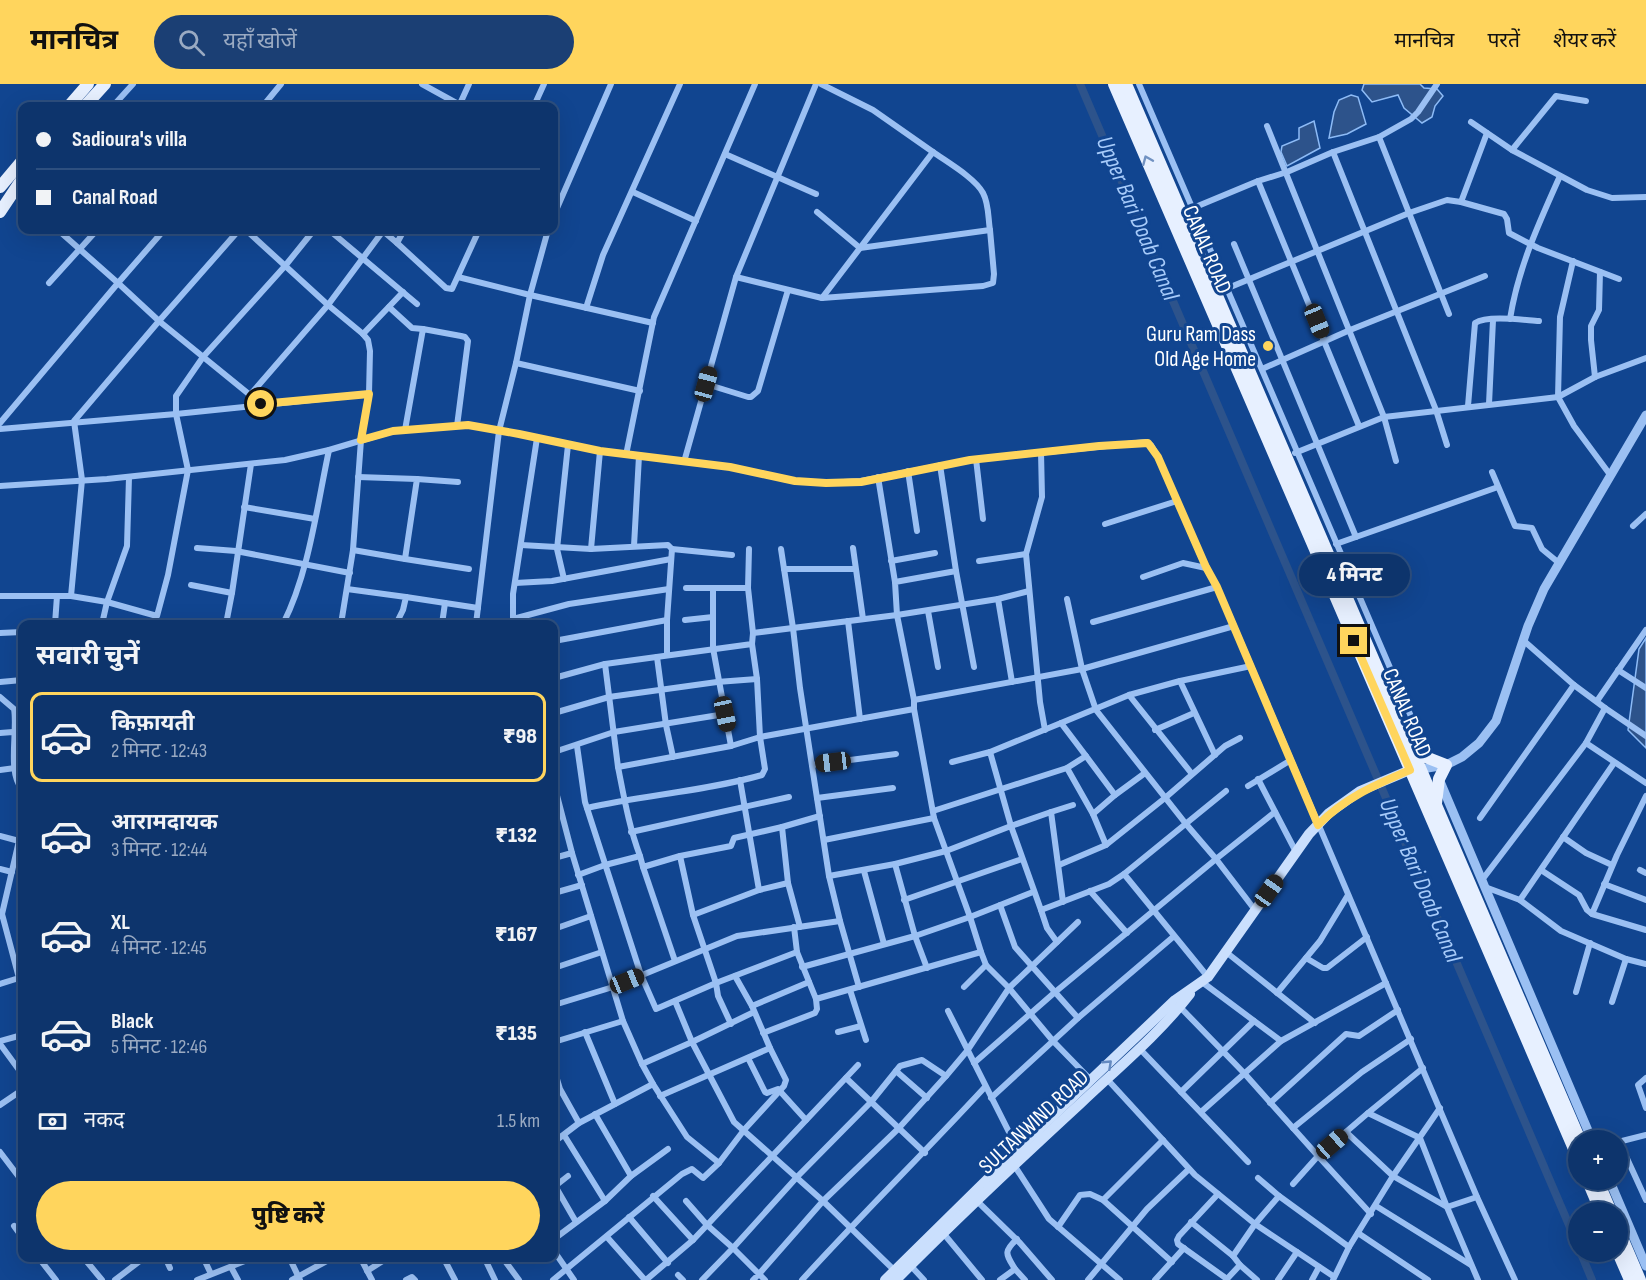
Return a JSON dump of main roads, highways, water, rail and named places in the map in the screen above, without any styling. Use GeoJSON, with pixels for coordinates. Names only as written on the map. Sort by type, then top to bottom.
{"type":"FeatureCollection","features":[{"type":"Feature","properties":{"kind":"main road"},"geometry":{"type":"LineString","coordinates":[[72,102],[88,84]]}},
{"type":"Feature","properties":{"kind":"main road"},"geometry":{"type":"LineString","coordinates":[[92,102],[105,84]]}},
{"type":"Feature","properties":{"kind":"main road","name":"CANAL ROAD"},"geometry":{"type":"LineString","coordinates":[[1114,84],[1415,770],[1568,1134]]}},
{"type":"Feature","properties":{"kind":"main road","name":"CANAL ROAD"},"geometry":{"type":"LineString","coordinates":[[1126,84],[1222,291],[1292,455],[1408,743],[1415,770],[1436,807],[1576,1130]]}},
{"type":"Feature","properties":{"kind":"main road"},"geometry":{"type":"LineString","coordinates":[[0,181],[18,184]]}},
{"type":"Feature","properties":{"kind":"main road"},"geometry":{"type":"LineString","coordinates":[[0,187],[18,184]]}},
{"type":"Feature","properties":{"kind":"main road"},"geometry":{"type":"LineString","coordinates":[[0,204],[18,185]]}},
{"type":"Feature","properties":{"kind":"main road"},"geometry":{"type":"LineString","coordinates":[[0,212],[18,185]]}},
{"type":"Feature","properties":{"kind":"main road"},"geometry":{"type":"LineString","coordinates":[[1408,743],[1422,756],[1446,765],[1439,779],[1436,807]]}},
{"type":"Feature","properties":{"kind":"main road","name":"SULTANWIND ROAD"},"geometry":{"type":"LineString","coordinates":[[897,1275],[911,1266],[944,1234],[974,1198],[1016,1158],[1107,1079],[1180,1007],[1226,952],[1296,852],[1329,813],[1360,791],[1415,770]]}},
{"type":"Feature","properties":{"kind":"main road"},"geometry":{"type":"LineString","coordinates":[[1016,1158],[1091,1080],[1175,1000],[1201,983]]}},
{"type":"Feature","properties":{"kind":"main road"},"geometry":{"type":"LineString","coordinates":[[885,1280],[897,1275],[974,1198]]}},
{"type":"Feature","properties":{"kind":"main road"},"geometry":{"type":"LineString","coordinates":[[1628,1252],[1640,1280]]}},
{"type":"Feature","properties":{"kind":"main road"},"geometry":{"type":"LineString","coordinates":[[1622,1262],[1630,1280]]}},
{"type":"Feature","properties":{"kind":"water"},"geometry":{"type":"Polygon","coordinates":[[[1364,84],[1420,84],[1424,88],[1437,89],[1443,96],[1435,106],[1432,117],[1422,123],[1404,108],[1398,95],[1372,102],[1362,90],[1364,84]]]}},
{"type":"Feature","properties":{"kind":"water"},"geometry":{"type":"Polygon","coordinates":[[[1351,95],[1358,97],[1366,124],[1347,134],[1329,138],[1339,100],[1351,95]]]}},
{"type":"Feature","properties":{"kind":"water"},"geometry":{"type":"Polygon","coordinates":[[[1314,121],[1320,148],[1287,166],[1281,152],[1282,146],[1299,139],[1299,128],[1314,121]]]}},
{"type":"Feature","properties":{"kind":"water"},"geometry":{"type":"Polygon","coordinates":[[[1646,638],[1646,748],[1628,730],[1639,649],[1646,638]]]}},
{"type":"Feature","properties":{"kind":"waterway","name":"Upper Bari Doab Canal"},"geometry":{"type":"LineString","coordinates":[[1080,84],[1568,1223]]}},
{"type":"Feature","properties":{"kind":"waterway","name":"Upper Bari Doab Canal"},"geometry":{"type":"LineString","coordinates":[[1585,1262],[1592,1280]]}},
{"type":"Feature","properties":{"kind":"place","name":"Guru Ram Dass Old Age Home"},"geometry":{"type":"Point","coordinates":[1268,346]}}]}
